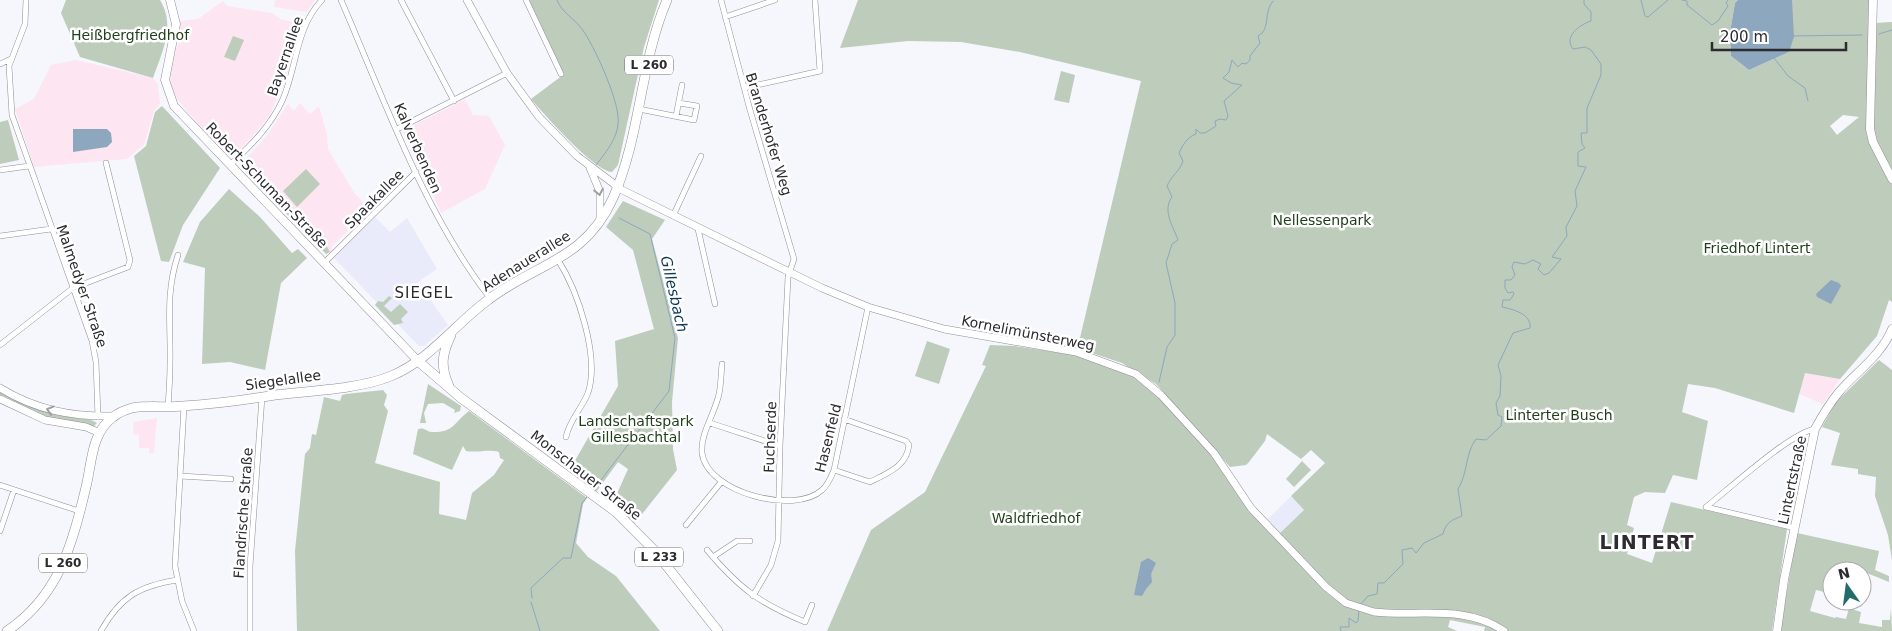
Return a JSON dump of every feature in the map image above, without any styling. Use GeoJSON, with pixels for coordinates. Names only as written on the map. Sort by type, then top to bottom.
{"type":"FeatureCollection","features":[{"type":"Feature","properties":{"kind":"main road","name":"Robert-Schuman-Straße"},"geometry":{"type":"LineString","coordinates":[[170,0],[176,24],[175,37],[165,72],[170,98],[184,118],[418,360]]}},
{"type":"Feature","properties":{"kind":"main road","name":"Adenauerallee"},"geometry":{"type":"LineString","coordinates":[[418,360],[490,298],[558,260],[581,243],[600,221],[618,186],[639,109],[656,30],[667,0]]}},
{"type":"Feature","properties":{"kind":"main road"},"geometry":{"type":"LineString","coordinates":[[1873,0],[1869,84],[1870,129],[1876,148],[1892,179]]}},
{"type":"Feature","properties":{"kind":"main road","name":"Lintertstraße"},"geometry":{"type":"LineString","coordinates":[[1777,631],[1780,605],[1816,429],[1826,409],[1839,392],[1882,349],[1892,329]]}},
{"type":"Feature","properties":{"kind":"main road"},"geometry":{"type":"LineString","coordinates":[[450,389],[443,371],[442,359],[453,330]]}},
{"type":"Feature","properties":{"kind":"main road","name":"Siegelallee"},"geometry":{"type":"LineString","coordinates":[[101,431],[114,416],[132,408],[184,406],[262,397],[376,380],[396,374],[418,360]]}},
{"type":"Feature","properties":{"kind":"main road","name":"Monschauer Straße"},"geometry":{"type":"LineString","coordinates":[[418,360],[450,389],[616,512],[654,550],[718,631]]}},
{"type":"Feature","properties":{"kind":"main road","name":"Siegelallee"},"geometry":{"type":"LineString","coordinates":[[101,431],[123,417],[148,408]]}},
{"type":"Feature","properties":{"kind":"main road","name":"L 260"},"geometry":{"type":"LineString","coordinates":[[7,631],[34,610],[54,584],[63,564],[88,477],[91,455],[101,431]]}},
{"type":"Feature","properties":{"kind":"street","name":"Malmedyer Straße"},"geometry":{"type":"LineString","coordinates":[[26,0],[25,24],[11,59],[9,88],[12,115],[92,342],[96,362],[98,417]]}},
{"type":"Feature","properties":{"kind":"street","name":"Bayernallee"},"geometry":{"type":"LineString","coordinates":[[230,165],[261,134],[278,107],[290,80],[303,28],[322,0]]}},
{"type":"Feature","properties":{"kind":"street","name":"Kalverbenden"},"geometry":{"type":"LineString","coordinates":[[341,0],[416,172],[449,234],[490,298]]}},
{"type":"Feature","properties":{"kind":"street"},"geometry":{"type":"LineString","coordinates":[[401,0],[454,101]]}},
{"type":"Feature","properties":{"kind":"street"},"geometry":{"type":"LineString","coordinates":[[467,0],[507,73],[539,117],[589,166],[600,192],[600,221]]}},
{"type":"Feature","properties":{"kind":"street"},"geometry":{"type":"LineString","coordinates":[[526,0],[561,74]]}},
{"type":"Feature","properties":{"kind":"street","name":"Branderhofer Weg"},"geometry":{"type":"LineString","coordinates":[[721,0],[744,88],[794,258],[789,273]]}},
{"type":"Feature","properties":{"kind":"street"},"geometry":{"type":"LineString","coordinates":[[725,17],[775,0]]}},
{"type":"Feature","properties":{"kind":"street"},"geometry":{"type":"LineString","coordinates":[[744,88],[820,71],[815,0]]}},
{"type":"Feature","properties":{"kind":"street"},"geometry":{"type":"LineString","coordinates":[[0,64],[11,59]]}},
{"type":"Feature","properties":{"kind":"street"},"geometry":{"type":"LineString","coordinates":[[397,129],[507,73]]}},
{"type":"Feature","properties":{"kind":"street"},"geometry":{"type":"LineString","coordinates":[[676,116],[682,85]]}},
{"type":"Feature","properties":{"kind":"street"},"geometry":{"type":"LineString","coordinates":[[639,109],[694,120],[696,106],[679,102]]}},
{"type":"Feature","properties":{"kind":"street"},"geometry":{"type":"LineString","coordinates":[[673,216],[701,156]]}},
{"type":"Feature","properties":{"kind":"street"},"geometry":{"type":"LineString","coordinates":[[0,346],[73,288],[125,270],[130,264],[106,163]]}},
{"type":"Feature","properties":{"kind":"street"},"geometry":{"type":"LineString","coordinates":[[0,170],[29,166]]}},
{"type":"Feature","properties":{"kind":"street","name":"Kornelimünsterweg"},"geometry":{"type":"LineString","coordinates":[[589,166],[618,186],[698,229],[789,273],[868,307],[944,329],[1076,352],[1136,374],[1161,395],[1214,453],[1264,524],[1341,600],[1366,610],[1387,614],[1458,614],[1483,619],[1504,631]]}},
{"type":"Feature","properties":{"kind":"street","name":"Spaakallee"},"geometry":{"type":"LineString","coordinates":[[325,262],[416,172]]}},
{"type":"Feature","properties":{"kind":"street"},"geometry":{"type":"LineString","coordinates":[[0,236],[51,229]]}},
{"type":"Feature","properties":{"kind":"street"},"geometry":{"type":"LineString","coordinates":[[698,229],[715,304]]}},
{"type":"Feature","properties":{"kind":"street"},"geometry":{"type":"LineString","coordinates":[[168,407],[170,364],[169,290],[178,255]]}},
{"type":"Feature","properties":{"kind":"street"},"geometry":{"type":"LineString","coordinates":[[558,260],[572,286],[588,340],[592,364],[588,392],[566,437]]}},
{"type":"Feature","properties":{"kind":"street","name":"Fuchserde"},"geometry":{"type":"LineString","coordinates":[[753,596],[771,565],[778,542],[780,446],[789,273]]}},
{"type":"Feature","properties":{"kind":"street","name":"Hasenfeld"},"geometry":{"type":"LineString","coordinates":[[722,364],[719,394],[702,454],[706,464],[722,481],[748,495],[800,501],[811,497],[822,490],[834,470],[868,307]]}},
{"type":"Feature","properties":{"kind":"street"},"geometry":{"type":"LineString","coordinates":[[0,388],[27,402],[52,411],[80,417],[114,416]]}},
{"type":"Feature","properties":{"kind":"street","name":"Flandrische Straße"},"geometry":{"type":"LineString","coordinates":[[250,631],[250,566],[262,397]]}},
{"type":"Feature","properties":{"kind":"street"},"geometry":{"type":"LineString","coordinates":[[0,400],[45,420],[101,431],[98,417]]}},
{"type":"Feature","properties":{"kind":"street"},"geometry":{"type":"LineString","coordinates":[[184,406],[174,552],[177,580],[185,609],[194,631]]}},
{"type":"Feature","properties":{"kind":"street"},"geometry":{"type":"LineString","coordinates":[[834,470],[870,482],[900,466],[909,450],[909,445],[906,442],[844,419]]}},
{"type":"Feature","properties":{"kind":"street"},"geometry":{"type":"LineString","coordinates":[[710,423],[780,446]]}},
{"type":"Feature","properties":{"kind":"street"},"geometry":{"type":"LineString","coordinates":[[1795,528],[1706,507],[1788,443],[1809,430],[1816,429]]}},
{"type":"Feature","properties":{"kind":"street"},"geometry":{"type":"LineString","coordinates":[[180,476],[231,479]]}},
{"type":"Feature","properties":{"kind":"street"},"geometry":{"type":"LineString","coordinates":[[686,525],[722,481]]}},
{"type":"Feature","properties":{"kind":"street"},"geometry":{"type":"LineString","coordinates":[[0,486],[79,511]]}},
{"type":"Feature","properties":{"kind":"street"},"geometry":{"type":"LineString","coordinates":[[0,531],[14,490]]}},
{"type":"Feature","properties":{"kind":"street"},"geometry":{"type":"LineString","coordinates":[[713,557],[737,541],[750,541]]}},
{"type":"Feature","properties":{"kind":"street"},"geometry":{"type":"LineString","coordinates":[[707,550],[731,578],[753,596],[777,610],[805,622],[812,605]]}},
{"type":"Feature","properties":{"kind":"street"},"geometry":{"type":"LineString","coordinates":[[101,631],[110,616],[130,596],[157,583],[177,580]]}},
{"type":"Feature","properties":{"kind":"shaded area"},"geometry":{"type":"Polygon","coordinates":[[[275,0],[315,0],[307,12],[274,7],[275,0]]]}},
{"type":"Feature","properties":{"kind":"shaded area"},"geometry":{"type":"Polygon","coordinates":[[[223,1],[227,6],[272,13],[282,20],[302,23],[290,65],[270,115],[232,157],[210,138],[177,99],[171,86],[170,73],[179,40],[180,21],[198,19],[223,1]]]}},
{"type":"Feature","properties":{"kind":"shaded area"},"geometry":{"type":"Polygon","coordinates":[[[76,60],[153,78],[158,84],[160,104],[154,111],[144,145],[127,159],[34,167],[15,109],[34,99],[51,65],[76,60]]]}},
{"type":"Feature","properties":{"kind":"shaded area"},"geometry":{"type":"Polygon","coordinates":[[[465,99],[473,115],[489,116],[505,145],[485,189],[441,213],[403,131],[465,99]]]}},
{"type":"Feature","properties":{"kind":"shaded area"},"geometry":{"type":"Polygon","coordinates":[[[300,103],[310,114],[319,106],[327,134],[328,149],[355,194],[370,209],[331,247],[333,250],[327,254],[239,166],[265,138],[288,104],[294,111],[300,103]]]}},
{"type":"Feature","properties":{"kind":"shaded area"},"geometry":{"type":"Polygon","coordinates":[[[375,217],[390,232],[407,218],[437,269],[418,282],[448,325],[424,346],[419,346],[333,257],[375,217]]]}},
{"type":"Feature","properties":{"kind":"shaded area"},"geometry":{"type":"Polygon","coordinates":[[[1805,372],[1840,379],[1823,404],[1799,394],[1805,372]]]}},
{"type":"Feature","properties":{"kind":"shaded area"},"geometry":{"type":"Polygon","coordinates":[[[157,418],[154,453],[149,453],[149,448],[139,448],[139,435],[133,434],[134,422],[157,418]]]}},
{"type":"Feature","properties":{"kind":"shaded area"},"geometry":{"type":"Polygon","coordinates":[[[1291,496],[1304,510],[1279,534],[1266,521],[1291,496]]]}},
{"type":"Feature","properties":{"kind":"green space","name":"Heißbergfriedhof"},"geometry":{"type":"Polygon","coordinates":[[[66,0],[160,0],[165,10],[167,29],[166,39],[153,78],[80,57],[61,13],[66,0]]]}},
{"type":"Feature","properties":{"kind":"green space"},"geometry":{"type":"Polygon","coordinates":[[[529,0],[659,0],[644,47],[618,165],[612,172],[604,169],[582,152],[531,99],[563,75],[529,0]]]}},
{"type":"Feature","properties":{"kind":"green space"},"geometry":{"type":"Polygon","coordinates":[[[858,0],[1738,0],[1735,3],[1730,32],[1731,56],[1749,70],[1789,52],[1792,0],[1875,0],[1874,23],[1892,22],[1892,302],[1889,300],[1877,336],[1840,379],[1805,373],[1794,413],[1715,388],[1688,384],[1682,412],[1708,421],[1697,480],[1673,475],[1665,493],[1645,492],[1634,497],[1627,525],[1634,528],[1627,554],[1652,563],[1671,502],[1787,529],[1772,631],[1484,631],[1485,627],[1450,620],[1448,627],[1457,631],[827,631],[871,530],[925,492],[986,366],[982,365],[990,345],[1014,346],[1082,356],[1134,375],[1148,385],[1211,452],[1257,519],[1329,593],[1343,598],[1279,534],[1304,510],[1291,496],[1325,463],[1311,450],[1301,459],[1267,434],[1265,441],[1246,465],[1230,467],[1156,384],[1122,363],[1083,350],[1084,343],[1079,342],[1141,81],[1020,52],[961,42],[908,41],[840,48],[858,0]],[[1843,115],[1830,126],[1837,135],[1859,117],[1843,115]]]}},
{"type":"Feature","properties":{"kind":"green space"},"geometry":{"type":"Polygon","coordinates":[[[233,36],[244,40],[235,61],[224,57],[233,36]]]}},
{"type":"Feature","properties":{"kind":"green space"},"geometry":{"type":"Polygon","coordinates":[[[1061,71],[1075,75],[1069,103],[1054,100],[1061,71]]]}},
{"type":"Feature","properties":{"kind":"green space"},"geometry":{"type":"Polygon","coordinates":[[[162,106],[220,168],[183,225],[169,262],[161,261],[134,156],[146,146],[155,112],[162,106]]]}},
{"type":"Feature","properties":{"kind":"green space"},"geometry":{"type":"Polygon","coordinates":[[[8,120],[19,160],[0,164],[0,122],[8,120]]]}},
{"type":"Feature","properties":{"kind":"green space"},"geometry":{"type":"Polygon","coordinates":[[[306,169],[320,184],[297,207],[283,191],[306,169]]]}},
{"type":"Feature","properties":{"kind":"green space"},"geometry":{"type":"Polygon","coordinates":[[[260,184],[323,247],[326,245],[330,252],[326,254],[259,186],[260,184]]]}},
{"type":"Feature","properties":{"kind":"green space"},"geometry":{"type":"Polygon","coordinates":[[[229,189],[260,217],[292,253],[298,249],[307,258],[281,283],[265,370],[230,362],[202,364],[205,268],[183,262],[200,222],[229,189]]]}},
{"type":"Feature","properties":{"kind":"green space","name":"Landschaftspark Gillesbachtal"},"geometry":{"type":"Polygon","coordinates":[[[623,201],[665,220],[652,239],[678,338],[672,402],[673,449],[677,470],[635,523],[612,505],[628,469],[618,462],[596,492],[569,471],[618,386],[615,341],[654,329],[633,250],[606,227],[623,201]]]}},
{"type":"Feature","properties":{"kind":"green space"},"geometry":{"type":"Polygon","coordinates":[[[389,296],[392,298],[384,306],[391,312],[400,304],[408,312],[401,319],[403,323],[394,325],[375,305],[378,301],[383,302],[389,296]]]}},
{"type":"Feature","properties":{"kind":"green space"},"geometry":{"type":"Polygon","coordinates":[[[927,341],[950,349],[939,384],[915,376],[927,341]]]}},
{"type":"Feature","properties":{"kind":"green space"},"geometry":{"type":"Polygon","coordinates":[[[1879,360],[1892,370],[1892,560],[1888,535],[1875,496],[1876,477],[1858,474],[1858,469],[1831,465],[1840,433],[1822,427],[1836,402],[1879,360]]]}},
{"type":"Feature","properties":{"kind":"green space"},"geometry":{"type":"Polygon","coordinates":[[[428,384],[461,406],[460,411],[454,413],[455,410],[443,403],[428,404],[424,413],[426,423],[420,423],[428,384]]]}},
{"type":"Feature","properties":{"kind":"green space"},"geometry":{"type":"Polygon","coordinates":[[[383,390],[387,395],[384,405],[388,411],[375,463],[440,482],[439,514],[466,520],[472,493],[494,475],[504,460],[500,458],[499,452],[466,451],[463,446],[452,470],[413,454],[418,429],[422,428],[432,432],[445,431],[469,411],[587,498],[583,504],[576,543],[588,557],[616,576],[660,631],[297,631],[295,551],[305,454],[310,448],[312,434],[316,435],[324,397],[340,401],[342,395],[383,390]]]}},
{"type":"Feature","properties":{"kind":"green space"},"geometry":{"type":"Polygon","coordinates":[[[0,391],[45,410],[64,416],[89,419],[97,423],[93,427],[44,418],[0,399],[0,391]]]}},
{"type":"Feature","properties":{"kind":"green space"},"geometry":{"type":"Polygon","coordinates":[[[1302,461],[1311,470],[1294,487],[1286,479],[1302,461]]]}},
{"type":"Feature","properties":{"kind":"green space"},"geometry":{"type":"Polygon","coordinates":[[[1797,533],[1879,551],[1875,570],[1889,576],[1889,582],[1872,575],[1872,561],[1822,561],[1822,592],[1816,590],[1810,611],[1846,619],[1848,611],[1858,611],[1861,612],[1859,623],[1882,627],[1882,620],[1890,620],[1891,608],[1892,631],[1780,631],[1797,533]]]}},
{"type":"Feature","properties":{"kind":"water"},"geometry":{"type":"Polygon","coordinates":[[[1738,0],[1792,0],[1794,37],[1789,52],[1749,70],[1731,56],[1730,32],[1735,3],[1738,0]]]}},
{"type":"Feature","properties":{"kind":"water"},"geometry":{"type":"Polygon","coordinates":[[[73,129],[107,129],[111,133],[112,142],[107,147],[73,152],[73,129]]]}},
{"type":"Feature","properties":{"kind":"water"},"geometry":{"type":"Polygon","coordinates":[[[1831,280],[1839,283],[1841,286],[1831,304],[1817,297],[1816,294],[1831,280]]]}},
{"type":"Feature","properties":{"kind":"water"},"geometry":{"type":"Polygon","coordinates":[[[1148,558],[1156,563],[1151,574],[1152,582],[1142,596],[1134,595],[1141,562],[1148,558]]]}},
{"type":"Feature","properties":{"kind":"waterway","name":"Gillesbach"},"geometry":{"type":"LineString","coordinates":[[557,0],[562,8],[579,25],[593,47],[617,108],[618,124],[615,136],[596,165]]}},
{"type":"Feature","properties":{"kind":"waterway"},"geometry":{"type":"LineString","coordinates":[[1361,604],[1368,596],[1377,594],[1378,583],[1384,583],[1403,564],[1402,550],[1412,548],[1416,553],[1424,543],[1443,534],[1450,522],[1462,516],[1458,489],[1472,445],[1476,439],[1486,440],[1501,426],[1502,417],[1498,415],[1496,403],[1500,396],[1501,376],[1498,365],[1513,333],[1530,328],[1530,323],[1525,316],[1502,307],[1503,300],[1510,300],[1514,294],[1513,292],[1508,293],[1505,288],[1505,280],[1511,280],[1515,275],[1512,267],[1514,262],[1525,264],[1533,260],[1541,264],[1538,269],[1544,275],[1549,273],[1561,259],[1552,257],[1567,236],[1566,227],[1577,206],[1575,191],[1586,167],[1578,166],[1578,152],[1585,148],[1582,144],[1581,133],[1587,133],[1587,108],[1601,75],[1601,64],[1591,50],[1585,47],[1573,49],[1570,44],[1574,31],[1591,21],[1591,12],[1584,4],[1584,0]]}},
{"type":"Feature","properties":{"kind":"waterway"},"geometry":{"type":"LineString","coordinates":[[1641,0],[1645,16],[1648,17],[1668,0]]}},
{"type":"Feature","properties":{"kind":"waterway"},"geometry":{"type":"LineString","coordinates":[[1682,0],[1687,1],[1687,5],[1712,25],[1718,21],[1728,6],[1726,3],[1728,0]]}},
{"type":"Feature","properties":{"kind":"waterway"},"geometry":{"type":"LineString","coordinates":[[1159,382],[1167,347],[1175,335],[1175,303],[1166,263],[1172,244],[1178,240],[1168,213],[1169,202],[1172,197],[1167,186],[1183,161],[1179,153],[1188,139],[1196,134],[1196,129],[1200,133],[1205,133],[1216,126],[1215,121],[1220,119],[1226,120],[1228,116],[1224,101],[1242,85],[1231,83],[1223,78],[1229,72],[1232,60],[1238,67],[1250,60],[1250,56],[1260,43],[1258,36],[1264,30],[1268,10],[1273,1]]}},
{"type":"Feature","properties":{"kind":"waterway"},"geometry":{"type":"LineString","coordinates":[[1879,34],[1892,30]]}},
{"type":"Feature","properties":{"kind":"waterway"},"geometry":{"type":"LineString","coordinates":[[1792,36],[1862,35]]}},
{"type":"Feature","properties":{"kind":"waterway"},"geometry":{"type":"LineString","coordinates":[[1774,58],[1788,76],[1805,88],[1808,101]]}},
{"type":"Feature","properties":{"kind":"waterway","name":"Gillesbach"},"geometry":{"type":"LineString","coordinates":[[595,488],[669,391],[675,338],[650,234],[619,218]]}},
{"type":"Feature","properties":{"kind":"waterway","name":"Gillesbach"},"geometry":{"type":"LineString","coordinates":[[532,598],[531,588],[563,558],[571,558],[582,503],[587,497]]}},
{"type":"Feature","properties":{"kind":"waterway","name":"Gillesbach"},"geometry":{"type":"LineString","coordinates":[[531,602],[540,631]]}},
{"type":"Feature","properties":{"kind":"waterway"},"geometry":{"type":"LineString","coordinates":[[1341,631],[1340,627],[1349,627],[1349,618],[1356,623],[1358,621],[1359,610]]}},
{"type":"Feature","properties":{"kind":"district","name":"SIEGEL"},"geometry":{"type":"Point","coordinates":[424,293]}},
{"type":"Feature","properties":{"kind":"district","name":"LINTERT"},"geometry":{"type":"Point","coordinates":[1647,542]}},
{"type":"Feature","properties":{"kind":"park label","name":"Nellessenpark"},"geometry":{"type":"Point","coordinates":[1322,220]}},
{"type":"Feature","properties":{"kind":"park label","name":"Friedhof Lintert"},"geometry":{"type":"Point","coordinates":[1757,248]}},
{"type":"Feature","properties":{"kind":"park label","name":"Linterter Busch"},"geometry":{"type":"Point","coordinates":[1559,415]}},
{"type":"Feature","properties":{"kind":"park label","name":"Waldfriedhof"},"geometry":{"type":"Point","coordinates":[1036,518]}}]}
